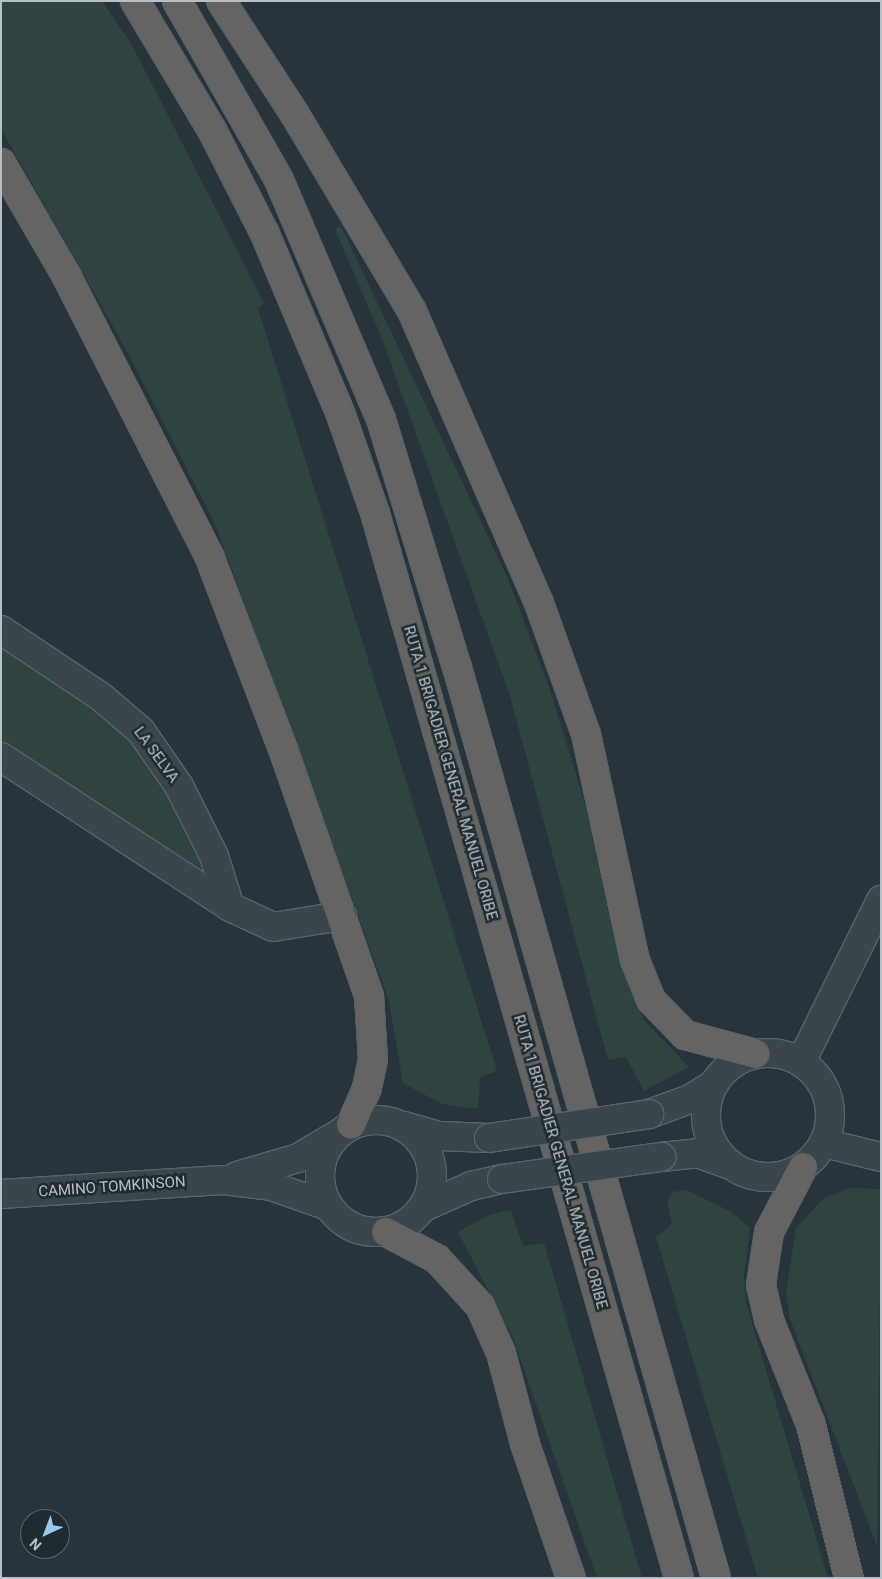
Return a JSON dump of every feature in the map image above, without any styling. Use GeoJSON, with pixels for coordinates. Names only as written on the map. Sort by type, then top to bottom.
{"type":"FeatureCollection","features":[{"type":"Feature","properties":{"kind":"highway","name":"RUTA 1 BRIGADIER GENERAL MANUEL ORIBE"},"geometry":{"type":"LineString","coordinates":[[135,1],[212,130],[265,234],[341,415],[375,513],[679,1578]]}},
{"type":"Feature","properties":{"kind":"highway"},"geometry":{"type":"LineString","coordinates":[[177,1],[280,180],[382,419],[457,667],[716,1578]]}},
{"type":"Feature","properties":{"kind":"highway"},"geometry":{"type":"LineString","coordinates":[[221,1],[294,113],[412,311],[539,603],[586,734],[635,960],[651,1000],[685,1035],[756,1054]]}},
{"type":"Feature","properties":{"kind":"highway"},"geometry":{"type":"LineString","coordinates":[[1,163],[67,276],[210,558],[361,965],[374,1032],[367,1088],[343,1130]]}},
{"type":"Feature","properties":{"kind":"highway"},"geometry":{"type":"LineString","coordinates":[[803,1167],[769,1232],[761,1285],[769,1320],[810,1425],[849,1578]]}},
{"type":"Feature","properties":{"kind":"highway"},"geometry":{"type":"LineString","coordinates":[[386,1232],[437,1259],[480,1306],[500,1353],[525,1444],[571,1578]]}},
{"type":"Feature","properties":{"kind":"street","name":"LA SELVA"},"geometry":{"type":"LineString","coordinates":[[1,630],[100,696],[141,730],[179,786],[214,856],[230,907]]}},
{"type":"Feature","properties":{"kind":"street"},"geometry":{"type":"LineString","coordinates":[[1,757],[230,907],[274,927],[342,916]]}},
{"type":"Feature","properties":{"kind":"street"},"geometry":{"type":"LineString","coordinates":[[801,1062],[881,900]]}},
{"type":"Feature","properties":{"kind":"street"},"geometry":{"type":"LineString","coordinates":[[756,1054],[779,1054],[801,1062],[822,1084],[828,1098],[829,1128],[824,1142],[803,1167],[776,1177],[734,1167],[696,1153],[661,1156],[502,1179],[471,1186],[424,1207],[401,1227],[386,1232],[353,1228],[328,1206],[320,1170],[343,1130],[368,1119],[404,1126],[439,1136],[489,1138],[649,1114],[690,1099],[714,1084],[732,1065],[756,1054]]}},
{"type":"Feature","properties":{"kind":"street"},"geometry":{"type":"LineString","coordinates":[[714,1084],[707,1106],[708,1130],[717,1151],[734,1167]]}},
{"type":"Feature","properties":{"kind":"street"},"geometry":{"type":"LineString","coordinates":[[404,1126],[419,1138],[431,1162],[432,1190],[424,1207]]}},
{"type":"Feature","properties":{"kind":"street","name":"CAMINO TOMKINSON"},"geometry":{"type":"LineString","coordinates":[[223,1180],[298,1158],[343,1130]]}},
{"type":"Feature","properties":{"kind":"street"},"geometry":{"type":"LineString","coordinates":[[824,1142],[881,1157]]}},
{"type":"Feature","properties":{"kind":"street","name":"CAMINO TOMKINSON"},"geometry":{"type":"LineString","coordinates":[[1,1194],[223,1180],[271,1186],[328,1206]]}},
{"type":"Feature","properties":{"kind":"green space"},"geometry":{"type":"Polygon","coordinates":[[[1,1],[102,1],[133,47],[264,303],[258,309],[497,1071],[480,1077],[478,1109],[442,1104],[403,1083],[389,1001],[216,526],[127,351],[1,129],[1,1]]]}},
{"type":"Feature","properties":{"kind":"green space"},"geometry":{"type":"Polygon","coordinates":[[[341,226],[507,577],[549,687],[583,797],[620,963],[643,1019],[689,1067],[644,1091],[626,1057],[608,1060],[510,696],[381,336],[335,229],[341,226]]]}},
{"type":"Feature","properties":{"kind":"green space"},"geometry":{"type":"Polygon","coordinates":[[[1,642],[90,701],[149,756],[219,892],[1,751],[1,642]]]}},
{"type":"Feature","properties":{"kind":"green space"},"geometry":{"type":"Polygon","coordinates":[[[850,1188],[881,1189],[877,1546],[790,1319],[786,1292],[796,1228],[824,1198],[850,1188]]]}},
{"type":"Feature","properties":{"kind":"green space"},"geometry":{"type":"Polygon","coordinates":[[[686,1190],[730,1211],[750,1227],[744,1275],[746,1303],[828,1578],[758,1578],[656,1237],[672,1224],[667,1202],[672,1192],[686,1190]]]}},
{"type":"Feature","properties":{"kind":"green space"},"geometry":{"type":"Polygon","coordinates":[[[511,1210],[523,1246],[544,1243],[642,1578],[597,1578],[513,1338],[458,1232],[488,1215],[511,1210]]]}}]}
